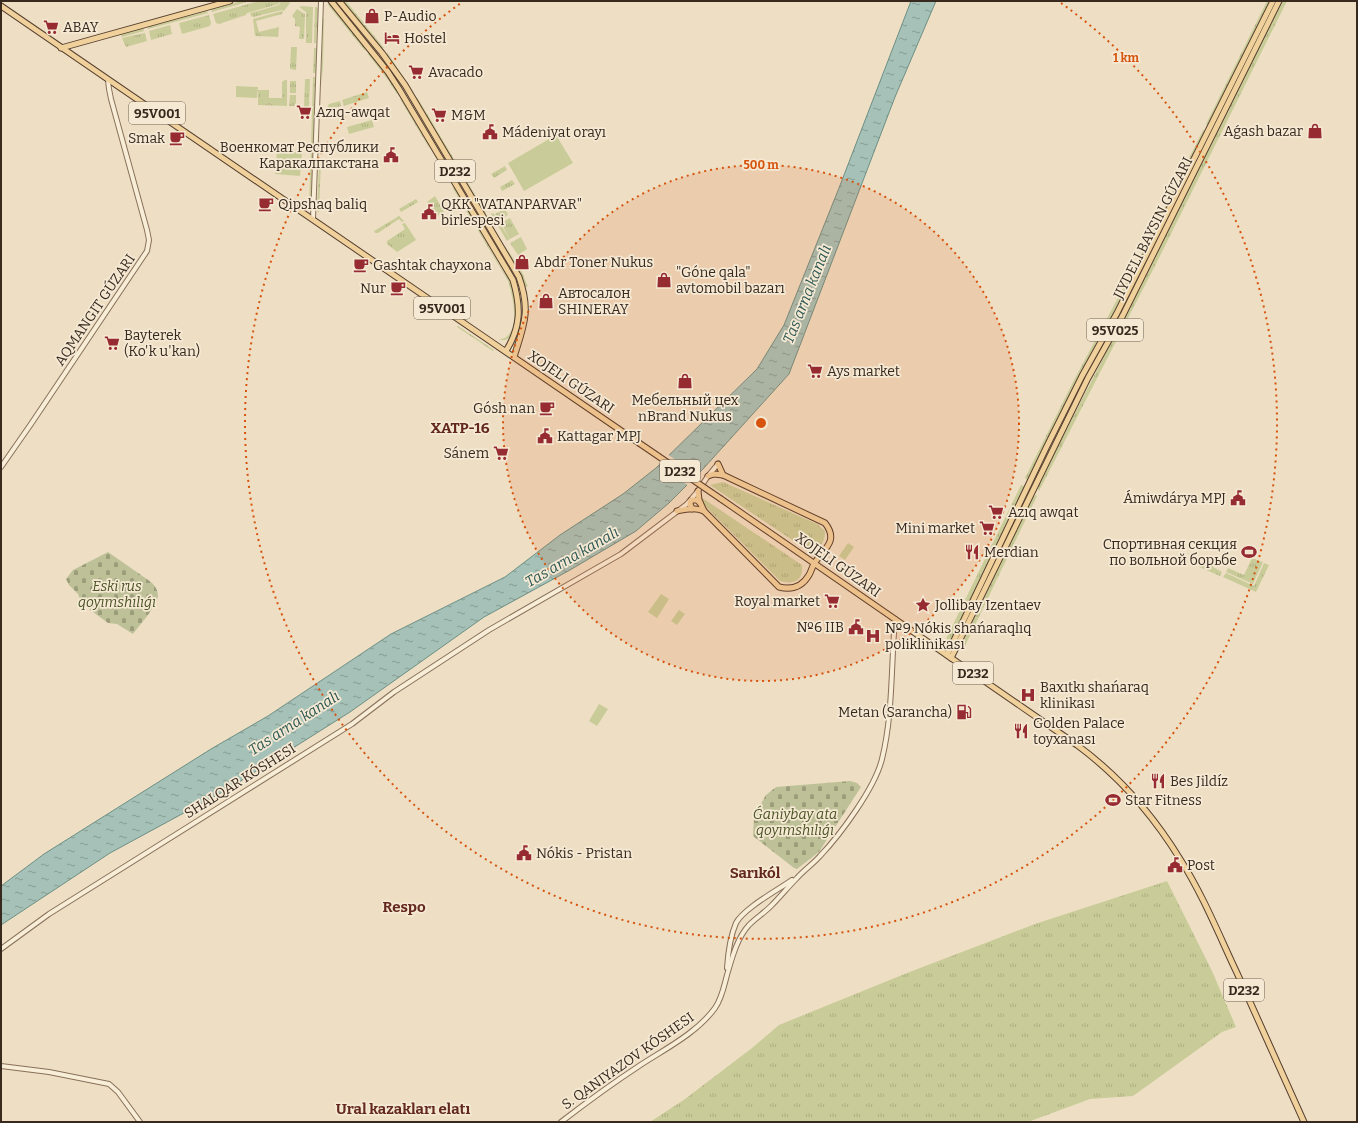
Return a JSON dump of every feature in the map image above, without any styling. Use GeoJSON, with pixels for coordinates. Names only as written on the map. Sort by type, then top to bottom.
{"type":"FeatureCollection","features":[{"type":"Feature","properties":{"kind":"main road"},"geometry":{"type":"LineString","coordinates":[[61,48],[230,1]]}},
{"type":"Feature","properties":{"kind":"main road","name":"D232"},"geometry":{"type":"LineString","coordinates":[[331,1],[388,72],[403,95],[513,282],[517,293],[517,328],[506,351],[1077,745],[1110,772],[1152,819],[1181,860],[1202,898],[1304,1122]]}},
{"type":"Feature","properties":{"kind":"main road","name":"D232"},"geometry":{"type":"LineString","coordinates":[[339,1],[382,53],[409,92],[513,267],[524,294],[525,323],[514,357]]}},
{"type":"Feature","properties":{"kind":"main road","name":"95V025"},"geometry":{"type":"LineString","coordinates":[[949,657],[1082,376],[1117,313],[1273,1]]}},
{"type":"Feature","properties":{"kind":"main road","name":"95V025"},"geometry":{"type":"LineString","coordinates":[[949,657],[1088,378],[1123,315],[1280,1]]}},
{"type":"Feature","properties":{"kind":"main road","name":"95V001"},"geometry":{"type":"LineString","coordinates":[[1,6],[506,351]]}},
{"type":"Feature","properties":{"kind":"main road"},"geometry":{"type":"LineString","coordinates":[[403,95],[409,92]]}},
{"type":"Feature","properties":{"kind":"main road"},"geometry":{"type":"LineString","coordinates":[[454,181],[460,178]]}},
{"type":"Feature","properties":{"kind":"main road"},"geometry":{"type":"LineString","coordinates":[[510,344],[513,348],[518,347]]}},
{"type":"Feature","properties":{"kind":"main road"},"geometry":{"type":"LineString","coordinates":[[718,464],[723,475]]}},
{"type":"Feature","properties":{"kind":"main road"},"geometry":{"type":"LineString","coordinates":[[698,491],[700,503],[704,511],[779,587],[792,589],[807,578],[814,563],[824,552],[830,541],[831,534],[825,523],[723,475],[714,474],[708,476]]}},
{"type":"Feature","properties":{"kind":"main road"},"geometry":{"type":"LineString","coordinates":[[692,509],[690,504],[691,500],[697,500],[700,503]]}},
{"type":"Feature","properties":{"kind":"main road"},"geometry":{"type":"LineString","coordinates":[[678,512],[698,508],[704,511]]}},
{"type":"Feature","properties":{"kind":"street"},"geometry":{"type":"LineString","coordinates":[[313,219],[321,1]]}},
{"type":"Feature","properties":{"kind":"street"},"geometry":{"type":"LineString","coordinates":[[1,467],[147,251],[149,240],[148,230],[111,99],[108,80]]}},
{"type":"Feature","properties":{"kind":"street","name":"SHALQAR KÓSHESI"},"geometry":{"type":"LineString","coordinates":[[1,949],[49,914],[352,724],[394,692],[489,630],[621,554],[678,512],[691,500],[718,464]]}},
{"type":"Feature","properties":{"kind":"street"},"geometry":{"type":"LineString","coordinates":[[561,1122],[596,1095],[687,1034],[703,1021],[716,1007],[723,991],[734,953],[744,932],[820,856],[862,800],[874,780],[882,761],[887,731],[895,619]]}},
{"type":"Feature","properties":{"kind":"street"},"geometry":{"type":"LineString","coordinates":[[727,975],[730,947],[736,923],[740,917],[765,898],[798,877]]}},
{"type":"Feature","properties":{"kind":"street"},"geometry":{"type":"LineString","coordinates":[[1,1066],[49,1072],[109,1084],[118,1092],[140,1122]]}},
{"type":"Feature","properties":{"kind":"green space"},"geometry":{"type":"Polygon","coordinates":[[[242,1],[251,1],[212,12],[211,9],[242,1]]]}},
{"type":"Feature","properties":{"kind":"green space"},"geometry":{"type":"Polygon","coordinates":[[[259,1],[280,1],[279,4],[247,13],[246,15],[219,24],[216,23],[213,14],[259,1]]]}},
{"type":"Feature","properties":{"kind":"green space"},"geometry":{"type":"Polygon","coordinates":[[[281,1],[288,1],[290,3],[284,11],[282,10],[253,17],[251,16],[250,13],[279,5],[281,1]]]}},
{"type":"Feature","properties":{"kind":"green space"},"geometry":{"type":"Polygon","coordinates":[[[343,1],[346,1],[384,48],[381,48],[343,1]]]}},
{"type":"Feature","properties":{"kind":"green space"},"geometry":{"type":"Polygon","coordinates":[[[1267,1],[1270,1],[1209,126],[1206,124],[1267,1]]]}},
{"type":"Feature","properties":{"kind":"green space"},"geometry":{"type":"Polygon","coordinates":[[[1282,1],[1287,1],[1158,260],[1039,491],[1037,487],[1155,257],[1282,1]]]}},
{"type":"Feature","properties":{"kind":"green space"},"geometry":{"type":"Polygon","coordinates":[[[330,4],[364,47],[365,51],[328,5],[330,4]]]}},
{"type":"Feature","properties":{"kind":"green space"},"geometry":{"type":"Polygon","coordinates":[[[299,7],[313,7],[312,43],[306,43],[306,12],[299,7]]]}},
{"type":"Feature","properties":{"kind":"green space"},"geometry":{"type":"Polygon","coordinates":[[[315,7],[318,9],[316,43],[314,43],[315,7]]]}},
{"type":"Feature","properties":{"kind":"green space"},"geometry":{"type":"Polygon","coordinates":[[[297,9],[305,14],[304,39],[299,39],[300,27],[295,26],[295,19],[292,16],[297,9]]]}},
{"type":"Feature","properties":{"kind":"green space"},"geometry":{"type":"Polygon","coordinates":[[[207,11],[208,13],[148,29],[148,27],[207,11]]]}},
{"type":"Feature","properties":{"kind":"green space"},"geometry":{"type":"Polygon","coordinates":[[[282,11],[282,14],[256,21],[259,32],[279,27],[278,37],[255,35],[253,19],[282,11]]]}},
{"type":"Feature","properties":{"kind":"green space"},"geometry":{"type":"Polygon","coordinates":[[[209,15],[211,23],[210,26],[182,34],[179,23],[209,15]]]}},
{"type":"Feature","properties":{"kind":"green space"},"geometry":{"type":"Polygon","coordinates":[[[324,18],[323,68],[321,85],[323,19],[324,18]]]}},
{"type":"Feature","properties":{"kind":"green space"},"geometry":{"type":"Polygon","coordinates":[[[170,25],[172,34],[151,40],[149,31],[170,25]]]}},
{"type":"Feature","properties":{"kind":"green space"},"geometry":{"type":"Polygon","coordinates":[[[143,28],[144,31],[122,37],[121,34],[143,28]]]}},
{"type":"Feature","properties":{"kind":"green space"},"geometry":{"type":"Polygon","coordinates":[[[145,33],[147,41],[126,47],[122,38],[145,33]]]}},
{"type":"Feature","properties":{"kind":"green space"},"geometry":{"type":"Polygon","coordinates":[[[291,47],[297,47],[296,70],[290,69],[291,47]]]}},
{"type":"Feature","properties":{"kind":"green space"},"geometry":{"type":"Polygon","coordinates":[[[314,48],[317,48],[316,73],[313,73],[314,48]]]}},
{"type":"Feature","properties":{"kind":"green space"},"geometry":{"type":"Polygon","coordinates":[[[387,52],[414,93],[387,55],[387,52]]]}},
{"type":"Feature","properties":{"kind":"green space"},"geometry":{"type":"Polygon","coordinates":[[[367,53],[370,54],[387,76],[398,92],[397,94],[388,80],[367,53]]]}},
{"type":"Feature","properties":{"kind":"green space"},"geometry":{"type":"Polygon","coordinates":[[[313,77],[315,77],[314,143],[311,145],[313,77]]]}},
{"type":"Feature","properties":{"kind":"green space"},"geometry":{"type":"Polygon","coordinates":[[[305,79],[310,79],[309,109],[304,108],[305,79]]]}},
{"type":"Feature","properties":{"kind":"green space"},"geometry":{"type":"Polygon","coordinates":[[[287,80],[287,106],[258,105],[258,90],[269,90],[269,98],[282,98],[282,82],[287,80]]]}},
{"type":"Feature","properties":{"kind":"green space"},"geometry":{"type":"Polygon","coordinates":[[[290,81],[296,81],[296,93],[290,93],[290,81]]]}},
{"type":"Feature","properties":{"kind":"green space"},"geometry":{"type":"Polygon","coordinates":[[[236,86],[258,87],[257,98],[236,97],[236,86]]]}},
{"type":"Feature","properties":{"kind":"green space"},"geometry":{"type":"Polygon","coordinates":[[[367,92],[369,98],[344,106],[342,100],[367,92]]]}},
{"type":"Feature","properties":{"kind":"green space"},"geometry":{"type":"Polygon","coordinates":[[[290,95],[296,95],[296,103],[294,106],[289,106],[290,95]]]}},
{"type":"Feature","properties":{"kind":"green space"},"geometry":{"type":"Polygon","coordinates":[[[417,97],[463,174],[460,174],[416,99],[417,97]]]}},
{"type":"Feature","properties":{"kind":"green space"},"geometry":{"type":"Polygon","coordinates":[[[400,99],[402,100],[429,148],[400,99]]]}},
{"type":"Feature","properties":{"kind":"green space"},"geometry":{"type":"Polygon","coordinates":[[[340,101],[341,106],[326,110],[329,104],[340,101]]]}},
{"type":"Feature","properties":{"kind":"green space"},"geometry":{"type":"Polygon","coordinates":[[[372,120],[374,127],[349,134],[347,127],[372,120]]]}},
{"type":"Feature","properties":{"kind":"green space"},"geometry":{"type":"Polygon","coordinates":[[[1203,130],[1206,131],[1117,306],[1082,369],[1027,480],[1025,478],[1074,380],[1143,251],[1203,130]]]}},
{"type":"Feature","properties":{"kind":"green space"},"geometry":{"type":"Polygon","coordinates":[[[556,135],[573,163],[524,191],[508,163],[556,135]]]}},
{"type":"Feature","properties":{"kind":"green space"},"geometry":{"type":"Polygon","coordinates":[[[311,148],[314,150],[311,204],[309,205],[311,148]]]}},
{"type":"Feature","properties":{"kind":"green space"},"geometry":{"type":"Polygon","coordinates":[[[277,151],[302,153],[300,176],[275,174],[277,151]]]}},
{"type":"Feature","properties":{"kind":"green space"},"geometry":{"type":"Polygon","coordinates":[[[321,161],[319,213],[317,210],[319,162],[321,161]]]}},
{"type":"Feature","properties":{"kind":"green space"},"geometry":{"type":"Polygon","coordinates":[[[505,166],[507,170],[494,178],[491,174],[505,166]]]}},
{"type":"Feature","properties":{"kind":"green space"},"geometry":{"type":"Polygon","coordinates":[[[465,178],[486,213],[484,213],[464,180],[465,178]]]}},
{"type":"Feature","properties":{"kind":"green space"},"geometry":{"type":"Polygon","coordinates":[[[512,180],[515,184],[502,191],[500,187],[512,180]]]}},
{"type":"Feature","properties":{"kind":"green space"},"geometry":{"type":"Polygon","coordinates":[[[452,187],[455,188],[512,287],[515,304],[515,322],[510,337],[505,340],[498,339],[505,338],[511,332],[514,318],[513,301],[508,281],[452,187]]]}},
{"type":"Feature","properties":{"kind":"green space"},"geometry":{"type":"Polygon","coordinates":[[[435,196],[444,212],[436,217],[427,202],[435,196]]]}},
{"type":"Feature","properties":{"kind":"green space"},"geometry":{"type":"Polygon","coordinates":[[[416,199],[418,202],[401,212],[399,209],[416,199]]]}},
{"type":"Feature","properties":{"kind":"green space"},"geometry":{"type":"Polygon","coordinates":[[[505,209],[508,215],[499,220],[495,214],[505,209]]]}},
{"type":"Feature","properties":{"kind":"green space"},"geometry":{"type":"Polygon","coordinates":[[[493,213],[510,239],[507,241],[491,214],[493,213]]]}},
{"type":"Feature","properties":{"kind":"green space"},"geometry":{"type":"Polygon","coordinates":[[[399,216],[404,221],[402,222],[399,219],[378,233],[375,233],[374,231],[399,216]]]}},
{"type":"Feature","properties":{"kind":"green space"},"geometry":{"type":"Polygon","coordinates":[[[510,218],[519,234],[510,239],[501,223],[510,218]]]}},
{"type":"Feature","properties":{"kind":"green space"},"geometry":{"type":"Polygon","coordinates":[[[405,223],[416,240],[397,252],[387,244],[387,241],[405,229],[402,224],[405,223]]]}},
{"type":"Feature","properties":{"kind":"green space"},"geometry":{"type":"Polygon","coordinates":[[[521,237],[527,249],[518,255],[510,243],[521,237]]]}},
{"type":"Feature","properties":{"kind":"green space"},"geometry":{"type":"Polygon","coordinates":[[[504,246],[522,272],[528,287],[525,286],[519,271],[504,246]]]}},
{"type":"Feature","properties":{"kind":"green space"},"geometry":{"type":"Polygon","coordinates":[[[458,326],[494,350],[493,351],[457,327],[458,326]]]}},
{"type":"Feature","properties":{"kind":"green space"},"geometry":{"type":"Polygon","coordinates":[[[723,482],[817,524],[825,531],[824,540],[821,545],[814,552],[810,552],[710,485],[723,482]]]}},
{"type":"Feature","properties":{"kind":"green space"},"geometry":{"type":"Polygon","coordinates":[[[1021,485],[1024,486],[951,641],[946,639],[1021,485]]]}},
{"type":"Feature","properties":{"kind":"green space"},"geometry":{"type":"Polygon","coordinates":[[[1036,495],[1037,496],[963,650],[960,648],[1033,497],[1036,495]]]}},
{"type":"Feature","properties":{"kind":"green space"},"geometry":{"type":"Polygon","coordinates":[[[701,497],[802,565],[801,575],[799,578],[793,582],[780,581],[706,507],[701,497]]]}},
{"type":"Feature","properties":{"kind":"green space"},"geometry":{"type":"Polygon","coordinates":[[[848,543],[854,547],[845,560],[839,556],[848,543]]]}},
{"type":"Feature","properties":{"kind":"green space","name":"Eski rus qoyımshılıǵı"},"geometry":{"type":"Polygon","coordinates":[[[108,552],[151,582],[157,592],[158,596],[155,605],[133,634],[117,624],[108,623],[82,604],[78,594],[69,585],[66,579],[73,570],[108,552]]]}},
{"type":"Feature","properties":{"kind":"green space"},"geometry":{"type":"Polygon","coordinates":[[[1204,558],[1214,563],[1213,567],[1222,572],[1220,576],[1199,567],[1204,558]]]}},
{"type":"Feature","properties":{"kind":"green space"},"geometry":{"type":"Polygon","coordinates":[[[1252,558],[1263,562],[1253,584],[1226,572],[1228,568],[1244,575],[1252,558]]]}},
{"type":"Feature","properties":{"kind":"green space"},"geometry":{"type":"Polygon","coordinates":[[[1264,563],[1269,565],[1256,592],[1223,577],[1226,573],[1254,586],[1264,563]]]}},
{"type":"Feature","properties":{"kind":"green space"},"geometry":{"type":"Polygon","coordinates":[[[661,594],[669,599],[657,618],[648,612],[661,594]]]}},
{"type":"Feature","properties":{"kind":"green space"},"geometry":{"type":"Polygon","coordinates":[[[679,610],[685,614],[677,625],[671,621],[679,610]]]}},
{"type":"Feature","properties":{"kind":"green space"},"geometry":{"type":"Polygon","coordinates":[[[599,704],[608,709],[597,726],[589,721],[599,704]]]}},
{"type":"Feature","properties":{"kind":"green space","name":"Ǵaniybay ata qoyımshılıǵı"},"geometry":{"type":"Polygon","coordinates":[[[850,781],[857,783],[861,787],[819,852],[797,869],[753,836],[754,816],[766,795],[776,787],[850,781]]]}},
{"type":"Feature","properties":{"kind":"green space"},"geometry":{"type":"Polygon","coordinates":[[[1167,881],[1212,971],[1236,1027],[1222,1032],[1133,1096],[1090,1099],[1028,1122],[650,1122],[685,1099],[752,1048],[779,1025],[907,973],[1035,924],[1167,881]]]}},
{"type":"Feature","properties":{"kind":"water","name":"Tas arna kanalı"},"geometry":{"type":"Polygon","coordinates":[[[911,1],[936,1],[895,97],[789,374],[703,469],[669,503],[636,531],[570,570],[484,617],[350,712],[228,789],[110,853],[1,925],[1,886],[44,854],[211,749],[268,716],[391,634],[505,577],[560,535],[623,494],[656,468],[757,369],[784,325],[839,188],[911,1]]]}},
{"type":"Feature","properties":{"kind":"pier"},"geometry":{"type":"Polygon","coordinates":[[[667,454],[699,476],[689,486],[658,463],[667,454]]]}},
{"type":"Feature","properties":{"kind":"place","name":"P-Audio"},"geometry":{"type":"Point","coordinates":[372,16]}},
{"type":"Feature","properties":{"kind":"place","name":"ABAY"},"geometry":{"type":"Point","coordinates":[51,27]}},
{"type":"Feature","properties":{"kind":"place","name":"Hostel"},"geometry":{"type":"Point","coordinates":[392,38]}},
{"type":"Feature","properties":{"kind":"place","name":"Avacado"},"geometry":{"type":"Point","coordinates":[416,72]}},
{"type":"Feature","properties":{"kind":"place","name":"Azıq-awqat"},"geometry":{"type":"Point","coordinates":[304,112]}},
{"type":"Feature","properties":{"kind":"place","name":"M&M"},"geometry":{"type":"Point","coordinates":[439,115]}},
{"type":"Feature","properties":{"kind":"place","name":"Aǵash bazar"},"geometry":{"type":"Point","coordinates":[1315,131]}},
{"type":"Feature","properties":{"kind":"place","name":"Mádeniyat orayı"},"geometry":{"type":"Point","coordinates":[490,132]}},
{"type":"Feature","properties":{"kind":"place","name":"Smak"},"geometry":{"type":"Point","coordinates":[177,138]}},
{"type":"Feature","properties":{"kind":"place","name":"Военкомат Республики Каракалпакстана"},"geometry":{"type":"Point","coordinates":[391,155]}},
{"type":"Feature","properties":{"kind":"place","name":"Qipshaq baliq"},"geometry":{"type":"Point","coordinates":[266,204]}},
{"type":"Feature","properties":{"kind":"place","name":"QKK \"VATANPARVAR\" birlespesi"},"geometry":{"type":"Point","coordinates":[429,212]}},
{"type":"Feature","properties":{"kind":"place","name":"Abdr Toner Nukus"},"geometry":{"type":"Point","coordinates":[522,262]}},
{"type":"Feature","properties":{"kind":"place","name":"Gashtak chayxona"},"geometry":{"type":"Point","coordinates":[361,265]}},
{"type":"Feature","properties":{"kind":"place","name":"\"Góne qala\" avtomobil bazarı"},"geometry":{"type":"Point","coordinates":[664,280]}},
{"type":"Feature","properties":{"kind":"place","name":"Nur"},"geometry":{"type":"Point","coordinates":[398,288]}},
{"type":"Feature","properties":{"kind":"place","name":"Автосалон SHINERAY"},"geometry":{"type":"Point","coordinates":[546,301]}},
{"type":"Feature","properties":{"kind":"place","name":"Bayterek (Ko'k u'kan)"},"geometry":{"type":"Point","coordinates":[112,343]}},
{"type":"Feature","properties":{"kind":"place","name":"Ays market"},"geometry":{"type":"Point","coordinates":[815,371]}},
{"type":"Feature","properties":{"kind":"place","name":"Мебельный цех nBrand Nukus"},"geometry":{"type":"Point","coordinates":[685,381]}},
{"type":"Feature","properties":{"kind":"place","name":"Gósh nan"},"geometry":{"type":"Point","coordinates":[547,408]}},
{"type":"Feature","properties":{"kind":"place","name":"Kattagar MPJ"},"geometry":{"type":"Point","coordinates":[545,436]}},
{"type":"Feature","properties":{"kind":"place","name":"Sánem"},"geometry":{"type":"Point","coordinates":[501,453]}},
{"type":"Feature","properties":{"kind":"place","name":"Ámiwdárya MPJ"},"geometry":{"type":"Point","coordinates":[1238,498]}},
{"type":"Feature","properties":{"kind":"place","name":"Azıq awqat"},"geometry":{"type":"Point","coordinates":[996,512]}},
{"type":"Feature","properties":{"kind":"place","name":"Mini market"},"geometry":{"type":"Point","coordinates":[987,528]}},
{"type":"Feature","properties":{"kind":"place","name":"Merdian"},"geometry":{"type":"Point","coordinates":[972,552]}},
{"type":"Feature","properties":{"kind":"place","name":"Спортивная секция по вольной борьбе"},"geometry":{"type":"Point","coordinates":[1249,552]}},
{"type":"Feature","properties":{"kind":"place","name":"Royal market"},"geometry":{"type":"Point","coordinates":[832,601]}},
{"type":"Feature","properties":{"kind":"place","name":"Jollibay Izentaev"},"geometry":{"type":"Point","coordinates":[923,605]}},
{"type":"Feature","properties":{"kind":"place","name":"№6 IIB"},"geometry":{"type":"Point","coordinates":[856,627]}},
{"type":"Feature","properties":{"kind":"place","name":"№9 Nókis shańaraqlıq poliklinikası"},"geometry":{"type":"Point","coordinates":[873,636]}},
{"type":"Feature","properties":{"kind":"place","name":"Baxıtkı shańaraq klinikası"},"geometry":{"type":"Point","coordinates":[1028,695]}},
{"type":"Feature","properties":{"kind":"place","name":"Metan (Sarancha)"},"geometry":{"type":"Point","coordinates":[964,712]}},
{"type":"Feature","properties":{"kind":"place","name":"Golden Palace toyxanası"},"geometry":{"type":"Point","coordinates":[1021,731]}},
{"type":"Feature","properties":{"kind":"place","name":"Bes Jildíz"},"geometry":{"type":"Point","coordinates":[1158,781]}},
{"type":"Feature","properties":{"kind":"place","name":"Star Fitness"},"geometry":{"type":"Point","coordinates":[1113,800]}},
{"type":"Feature","properties":{"kind":"place","name":"Nókis - Pristan"},"geometry":{"type":"Point","coordinates":[524,853]}},
{"type":"Feature","properties":{"kind":"place","name":"Post"},"geometry":{"type":"Point","coordinates":[1175,865]}},
{"type":"Feature","properties":{"kind":"district","name":"XATP-16"},"geometry":{"type":"Point","coordinates":[460,428]}},
{"type":"Feature","properties":{"kind":"district","name":"Sarıkól"},"geometry":{"type":"Point","coordinates":[755,873]}},
{"type":"Feature","properties":{"kind":"district","name":"Respo"},"geometry":{"type":"Point","coordinates":[404,907]}},
{"type":"Feature","properties":{"kind":"district","name":"Ural kazakları elatı"},"geometry":{"type":"Point","coordinates":[403,1109]}}]}
